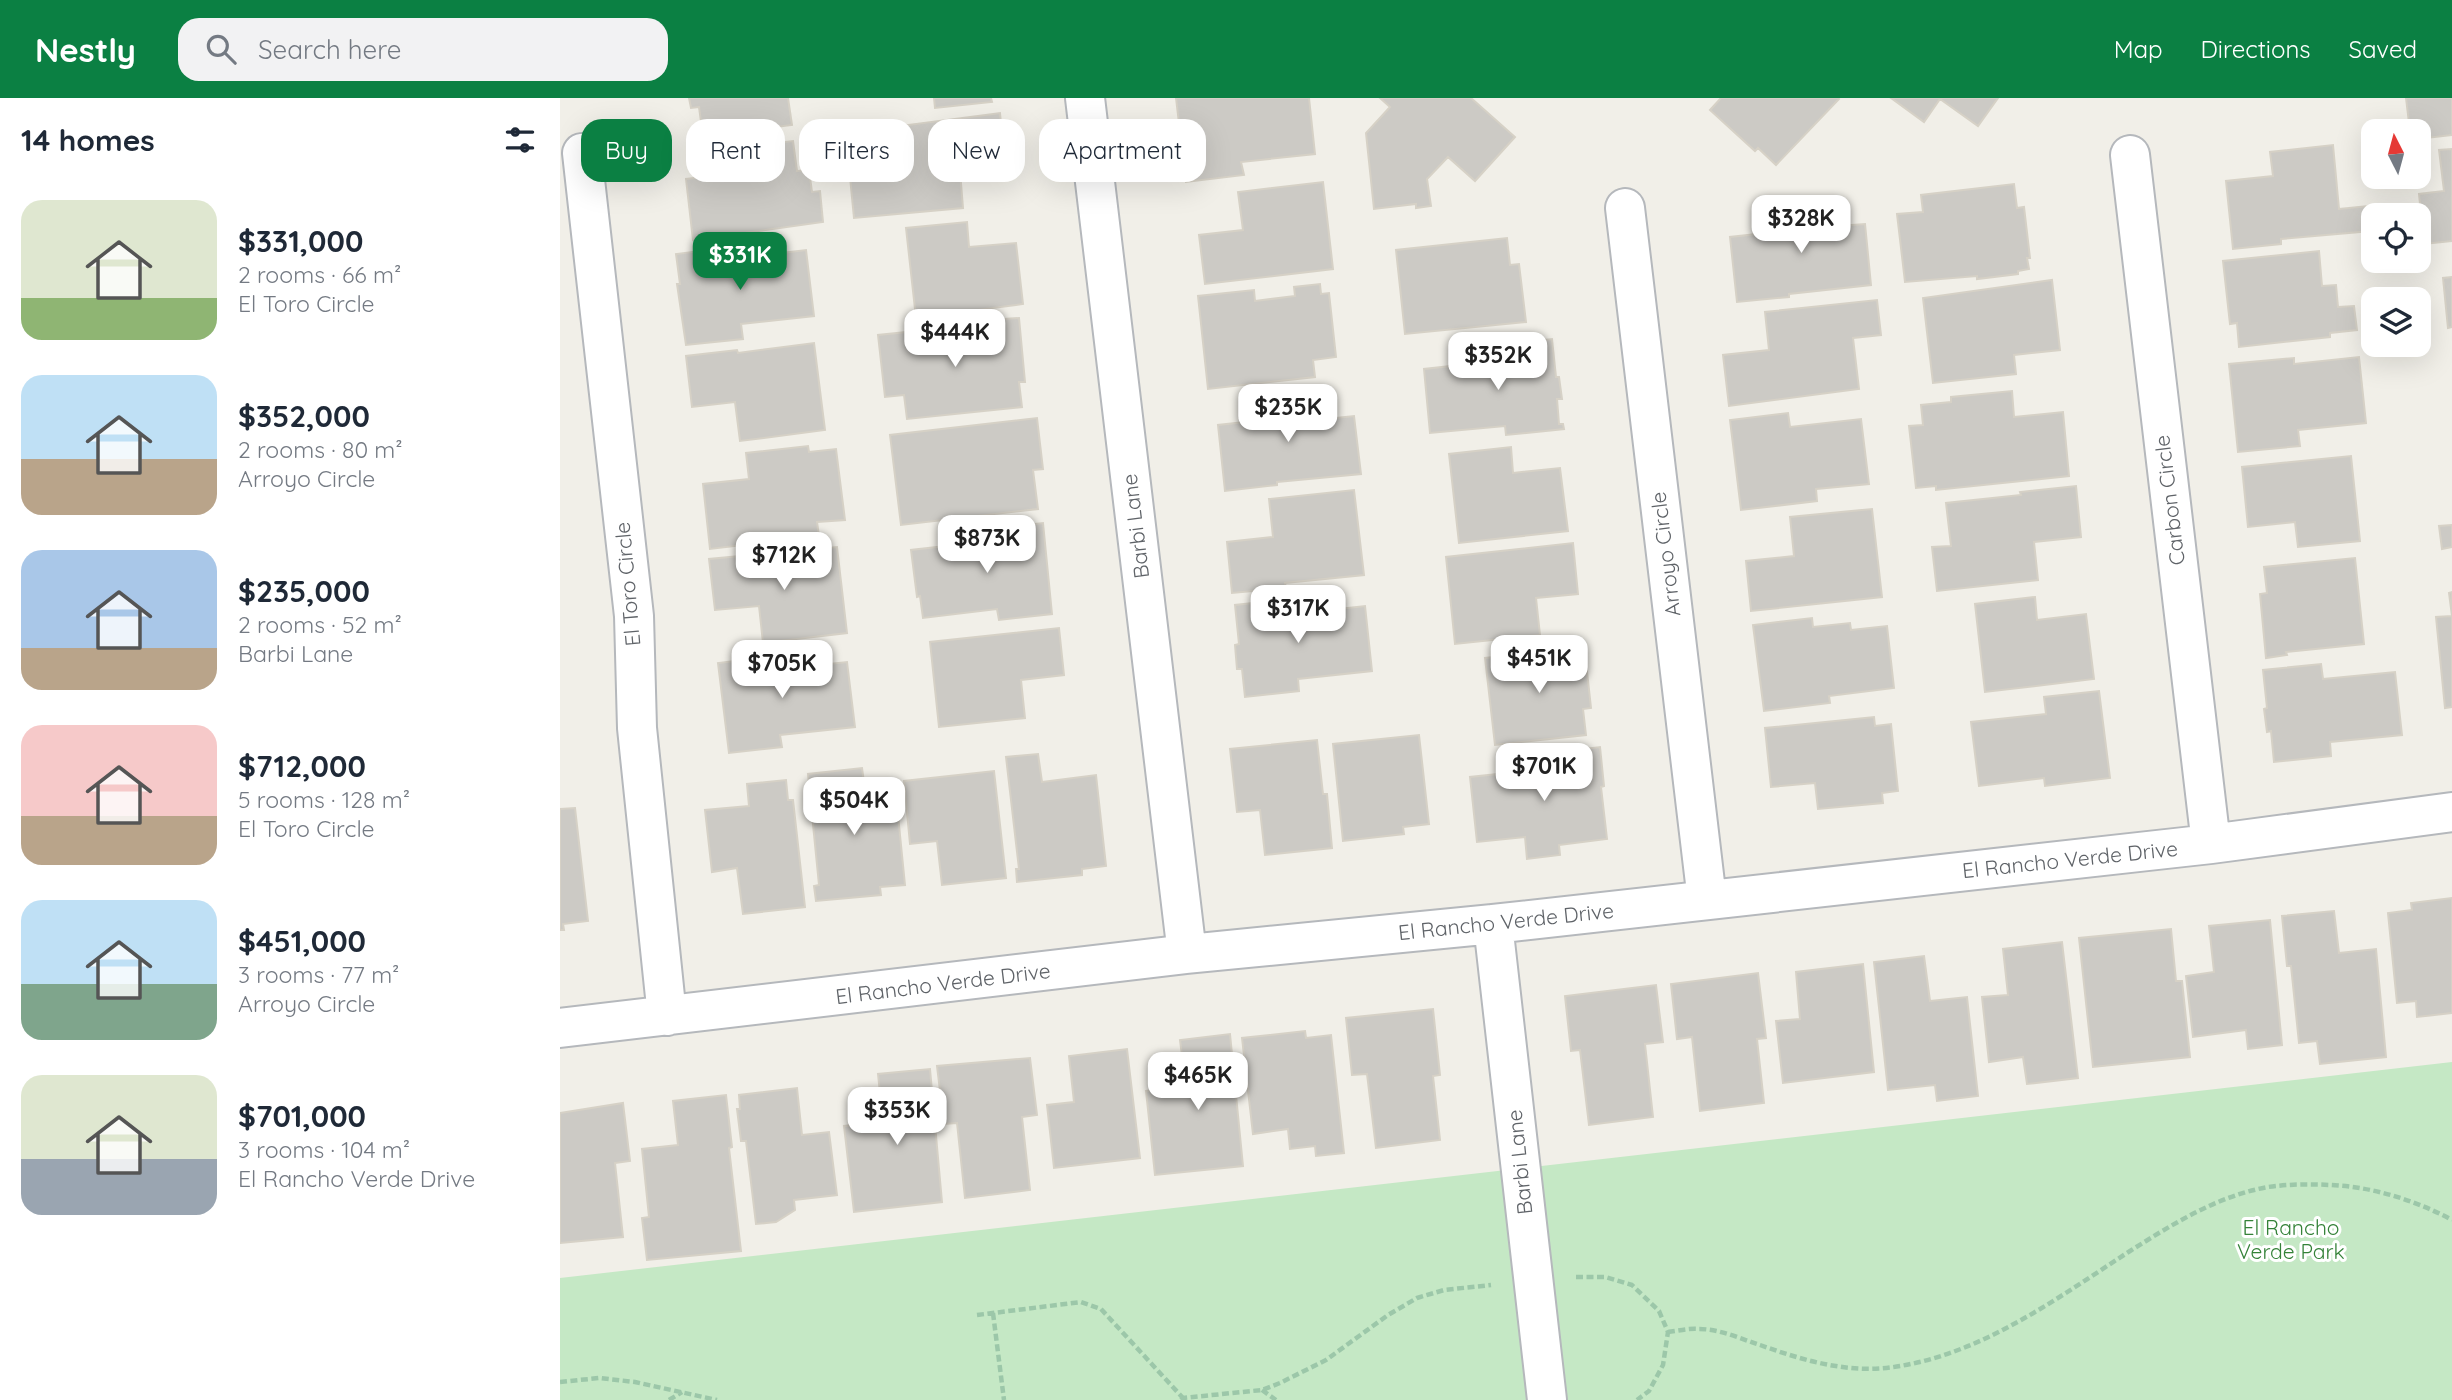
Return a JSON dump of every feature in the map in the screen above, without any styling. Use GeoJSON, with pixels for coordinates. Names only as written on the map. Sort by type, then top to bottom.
{"type":"FeatureCollection","features":[{"type":"Feature","properties":{"kind":"street","name":"Barbi Lane"},"geometry":{"type":"LineString","coordinates":[[1085,98],[1187,954]]}},
{"type":"Feature","properties":{"kind":"street","name":"Carbon Circle"},"geometry":{"type":"LineString","coordinates":[[2130,155],[2211,844]]}},
{"type":"Feature","properties":{"kind":"street","name":"El Toro Circle"},"geometry":{"type":"LineString","coordinates":[[585,182],[634,616],[637,728],[667,1016]]}},
{"type":"Feature","properties":{"kind":"street","name":"Arroyo Circle"},"geometry":{"type":"LineString","coordinates":[[1625,208],[1707,900]]}},
{"type":"Feature","properties":{"kind":"street","name":"El Rancho Verde Drive"},"geometry":{"type":"LineString","coordinates":[[560,1028],[1187,954],[1493,924],[2211,844],[2452,812]]}},
{"type":"Feature","properties":{"kind":"street","name":"Barbi Lane"},"geometry":{"type":"LineString","coordinates":[[1493,924],[1501,975],[1532,1282],[1547,1400]]}},
{"type":"Feature","properties":{"kind":"path"},"geometry":{"type":"LineString","coordinates":[[1668,1332],[1699,1329],[1720,1332],[1808,1361],[1854,1368],[1899,1367],[1946,1354],[1999,1331],[2037,1311],[2175,1223],[2216,1202],[2267,1187],[2304,1184],[2351,1186],[2399,1197],[2452,1220]]}},
{"type":"Feature","properties":{"kind":"path"},"geometry":{"type":"LineString","coordinates":[[977,1315],[1081,1302],[1101,1309],[1182,1399],[1262,1390],[1326,1360],[1416,1298],[1444,1290],[1578,1277],[1605,1277],[1632,1286],[1659,1311],[1668,1332],[1663,1365],[1649,1391],[1637,1400]]}},
{"type":"Feature","properties":{"kind":"path"},"geometry":{"type":"LineString","coordinates":[[993,1313],[1004,1400]]}},
{"type":"Feature","properties":{"kind":"path"},"geometry":{"type":"LineString","coordinates":[[560,1382],[599,1378],[635,1382],[717,1400]]}},
{"type":"Feature","properties":{"kind":"path"},"geometry":{"type":"LineString","coordinates":[[1262,1390],[1276,1400]]}},
{"type":"Feature","properties":{"kind":"path"},"geometry":{"type":"LineString","coordinates":[[669,1400],[683,1391]]}},
{"type":"Feature","properties":{"kind":"green space","name":"El Rancho Verde Park"},"geometry":{"type":"Polygon","coordinates":[[[2452,1062],[2452,1400],[560,1400],[560,1278],[2452,1062]]]}},
{"type":"Feature","properties":{"kind":"building"},"geometry":{"type":"Polygon","coordinates":[[[689,98],[788,98],[792,125],[785,126],[785,119],[701,119],[699,107],[691,108],[689,98]]]}},
{"type":"Feature","properties":{"kind":"building"},"geometry":{"type":"Polygon","coordinates":[[[934,98],[991,98],[992,102],[935,108],[934,98]]]}},
{"type":"Feature","properties":{"kind":"building"},"geometry":{"type":"Polygon","coordinates":[[[1176,98],[1309,98],[1315,154],[1241,162],[1244,175],[1206,180],[1206,119],[1178,119],[1176,98]]]}},
{"type":"Feature","properties":{"kind":"building"},"geometry":{"type":"Polygon","coordinates":[[[1380,98],[1471,98],[1515,137],[1475,181],[1448,157],[1427,179],[1431,206],[1416,208],[1416,204],[1374,209],[1366,133],[1390,107],[1380,98]]]}},
{"type":"Feature","properties":{"kind":"building"},"geometry":{"type":"Polygon","coordinates":[[[1721,98],[1839,99],[1776,165],[1758,148],[1755,151],[1710,110],[1721,98]]]}},
{"type":"Feature","properties":{"kind":"building"},"geometry":{"type":"Polygon","coordinates":[[[1891,98],[1998,98],[1978,126],[1940,99],[1924,122],[1891,98]]]}},
{"type":"Feature","properties":{"kind":"building"},"geometry":{"type":"Polygon","coordinates":[[[2406,98],[2452,98],[2452,135],[2431,137],[2431,119],[2409,119],[2406,98]]]}},
{"type":"Feature","properties":{"kind":"building"},"geometry":{"type":"Polygon","coordinates":[[[1000,113],[1001,119],[954,119],[1000,113]]]}},
{"type":"Feature","properties":{"kind":"building"},"geometry":{"type":"Polygon","coordinates":[[[928,122],[928,182],[961,182],[963,208],[854,218],[850,182],[914,182],[914,124],[928,122]]]}},
{"type":"Feature","properties":{"kind":"building"},"geometry":{"type":"Polygon","coordinates":[[[793,141],[799,182],[811,182],[812,192],[820,191],[823,222],[693,240],[686,182],[785,182],[785,142],[793,141]]]}},
{"type":"Feature","properties":{"kind":"building"},"geometry":{"type":"Polygon","coordinates":[[[2333,145],[2339,209],[2361,207],[2361,232],[2281,239],[2281,244],[2233,249],[2226,181],[2273,176],[2270,152],[2333,145]]]}},
{"type":"Feature","properties":{"kind":"building"},"geometry":{"type":"Polygon","coordinates":[[[2452,149],[2452,241],[2431,243],[2431,203],[2420,203],[2419,194],[2444,191],[2439,150],[2452,149]]]}},
{"type":"Feature","properties":{"kind":"building"},"geometry":{"type":"Polygon","coordinates":[[[1323,182],[1333,269],[1205,284],[1199,235],[1243,230],[1238,192],[1323,182]]]}},
{"type":"Feature","properties":{"kind":"building"},"geometry":{"type":"Polygon","coordinates":[[[2014,184],[2017,208],[2024,207],[2029,269],[2018,271],[2018,274],[1977,279],[1977,276],[1905,282],[1897,214],[1923,212],[1921,195],[2014,184]]]}},
{"type":"Feature","properties":{"kind":"building"},"geometry":{"type":"Polygon","coordinates":[[[1834,201],[1837,226],[1865,224],[1871,285],[1737,302],[1730,237],[1775,232],[1773,207],[1834,201]]]}},
{"type":"Feature","properties":{"kind":"building"},"geometry":{"type":"Polygon","coordinates":[[[967,222],[969,247],[1016,243],[1023,304],[916,318],[906,228],[967,222]]]}},
{"type":"Feature","properties":{"kind":"building"},"geometry":{"type":"Polygon","coordinates":[[[1507,238],[1510,265],[1519,264],[1526,322],[1405,334],[1396,250],[1507,238]]]}},
{"type":"Feature","properties":{"kind":"building"},"geometry":{"type":"Polygon","coordinates":[[[731,247],[732,259],[806,250],[814,316],[741,324],[743,339],[686,345],[677,284],[680,284],[676,254],[731,247]]]}},
{"type":"Feature","properties":{"kind":"building"},"geometry":{"type":"Polygon","coordinates":[[[2319,251],[2322,286],[2336,285],[2338,307],[2354,306],[2357,330],[2330,333],[2330,337],[2239,347],[2237,323],[2230,324],[2223,261],[2319,251]]]}},
{"type":"Feature","properties":{"kind":"building"},"geometry":{"type":"Polygon","coordinates":[[[2452,277],[2452,327],[2448,328],[2443,278],[2452,277]]]}},
{"type":"Feature","properties":{"kind":"building"},"geometry":{"type":"Polygon","coordinates":[[[2052,280],[2060,350],[2014,355],[2016,374],[1933,383],[1923,298],[2052,280]]]}},
{"type":"Feature","properties":{"kind":"building"},"geometry":{"type":"Polygon","coordinates":[[[1320,284],[1321,294],[1329,293],[1336,357],[1313,360],[1315,377],[1208,389],[1198,296],[1254,290],[1255,301],[1295,296],[1294,287],[1320,284]]]}},
{"type":"Feature","properties":{"kind":"building"},"geometry":{"type":"Polygon","coordinates":[[[1877,300],[1881,335],[1853,338],[1859,389],[1729,406],[1723,355],[1769,350],[1765,312],[1877,300]]]}},
{"type":"Feature","properties":{"kind":"building"},"geometry":{"type":"Polygon","coordinates":[[[1019,318],[1025,382],[1019,382],[1022,407],[907,419],[904,395],[885,397],[878,335],[1004,322],[1004,319],[1019,318]]]}},
{"type":"Feature","properties":{"kind":"building"},"geometry":{"type":"Polygon","coordinates":[[[1552,339],[1556,377],[1559,377],[1562,399],[1557,399],[1559,424],[1563,424],[1564,429],[1506,435],[1505,426],[1430,433],[1424,369],[1497,361],[1495,345],[1552,339]]]}},
{"type":"Feature","properties":{"kind":"building"},"geometry":{"type":"Polygon","coordinates":[[[814,343],[825,430],[740,441],[735,402],[692,407],[686,356],[737,350],[738,353],[814,343]]]}},
{"type":"Feature","properties":{"kind":"building"},"geometry":{"type":"Polygon","coordinates":[[[2359,357],[2366,423],[2298,430],[2300,446],[2238,452],[2229,364],[2294,358],[2294,364],[2359,357]]]}},
{"type":"Feature","properties":{"kind":"building"},"geometry":{"type":"Polygon","coordinates":[[[1323,391],[1326,419],[1354,416],[1361,474],[1277,482],[1277,485],[1225,491],[1218,425],[1263,420],[1261,397],[1323,391]]]}},
{"type":"Feature","properties":{"kind":"building"},"geometry":{"type":"Polygon","coordinates":[[[2012,391],[2014,417],[2063,412],[2069,476],[1936,490],[1936,486],[1916,488],[1909,426],[1923,425],[1921,405],[1951,402],[1951,397],[2012,391]]]}},
{"type":"Feature","properties":{"kind":"building"},"geometry":{"type":"Polygon","coordinates":[[[1788,413],[1790,427],[1861,419],[1869,484],[1816,489],[1817,501],[1741,510],[1730,420],[1788,413]]]}},
{"type":"Feature","properties":{"kind":"building"},"geometry":{"type":"Polygon","coordinates":[[[1037,418],[1043,469],[1033,470],[1038,509],[901,525],[890,435],[1037,418]]]}},
{"type":"Feature","properties":{"kind":"building"},"geometry":{"type":"Polygon","coordinates":[[[808,446],[809,452],[836,449],[845,520],[817,522],[819,536],[710,549],[703,484],[749,479],[746,453],[808,446]]]}},
{"type":"Feature","properties":{"kind":"building"},"geometry":{"type":"Polygon","coordinates":[[[1511,447],[1513,473],[1560,468],[1568,531],[1459,543],[1449,454],[1511,447]]]}},
{"type":"Feature","properties":{"kind":"building"},"geometry":{"type":"Polygon","coordinates":[[[2351,456],[2360,541],[2298,547],[2295,522],[2248,527],[2242,467],[2351,456]]]}},
{"type":"Feature","properties":{"kind":"building"},"geometry":{"type":"Polygon","coordinates":[[[2076,486],[2081,537],[2034,542],[2038,580],[1937,591],[1932,547],[1951,546],[1946,503],[2076,486]]]}},
{"type":"Feature","properties":{"kind":"building"},"geometry":{"type":"Polygon","coordinates":[[[1354,490],[1364,575],[1285,583],[1286,588],[1232,593],[1227,542],[1273,537],[1269,499],[1354,490]]]}},
{"type":"Feature","properties":{"kind":"building"},"geometry":{"type":"Polygon","coordinates":[[[1872,509],[1882,597],[1751,611],[1746,561],[1794,556],[1790,517],[1872,509]]]}},
{"type":"Feature","properties":{"kind":"building"},"geometry":{"type":"Polygon","coordinates":[[[1043,523],[1052,614],[999,620],[997,609],[923,618],[920,596],[917,597],[911,550],[990,541],[988,529],[1043,523]]]}},
{"type":"Feature","properties":{"kind":"building"},"geometry":{"type":"Polygon","coordinates":[[[2452,525],[2452,547],[2442,549],[2439,526],[2452,525]]]}},
{"type":"Feature","properties":{"kind":"building"},"geometry":{"type":"Polygon","coordinates":[[[1573,543],[1578,594],[1536,598],[1540,635],[1455,644],[1446,557],[1573,543]]]}},
{"type":"Feature","properties":{"kind":"building"},"geometry":{"type":"Polygon","coordinates":[[[837,547],[847,633],[763,643],[759,606],[715,610],[709,559],[837,547]]]}},
{"type":"Feature","properties":{"kind":"building"},"geometry":{"type":"Polygon","coordinates":[[[2355,558],[2364,644],[2286,652],[2287,655],[2266,658],[2260,594],[2267,593],[2264,567],[2355,558]]]}},
{"type":"Feature","properties":{"kind":"building"},"geometry":{"type":"Polygon","coordinates":[[[2452,592],[2452,616],[2449,593],[2452,592]]]}},
{"type":"Feature","properties":{"kind":"building"},"geometry":{"type":"Polygon","coordinates":[[[2035,597],[2037,620],[2086,614],[2094,679],[1985,692],[1975,604],[2035,597]]]}},
{"type":"Feature","properties":{"kind":"building"},"geometry":{"type":"Polygon","coordinates":[[[1291,599],[1293,614],[1365,606],[1372,671],[1298,679],[1299,691],[1245,697],[1242,669],[1237,669],[1235,645],[1239,644],[1235,605],[1291,599]]]}},
{"type":"Feature","properties":{"kind":"building"},"geometry":{"type":"Polygon","coordinates":[[[2452,616],[2452,707],[2445,708],[2436,617],[2452,616]]]}},
{"type":"Feature","properties":{"kind":"building"},"geometry":{"type":"Polygon","coordinates":[[[1812,618],[1813,627],[1850,623],[1851,630],[1887,626],[1894,688],[1829,696],[1830,703],[1764,711],[1753,625],[1812,618]]]}},
{"type":"Feature","properties":{"kind":"building"},"geometry":{"type":"Polygon","coordinates":[[[1059,628],[1064,675],[1021,680],[1025,718],[939,727],[930,642],[1059,628]]]}},
{"type":"Feature","properties":{"kind":"building"},"geometry":{"type":"Polygon","coordinates":[[[1584,644],[1591,708],[1583,709],[1586,735],[1495,745],[1485,658],[1557,651],[1557,647],[1584,644]]]}},
{"type":"Feature","properties":{"kind":"building"},"geometry":{"type":"Polygon","coordinates":[[[808,652],[810,666],[847,662],[855,727],[780,735],[782,747],[729,753],[718,663],[808,652]]]}},
{"type":"Feature","properties":{"kind":"building"},"geometry":{"type":"Polygon","coordinates":[[[2321,664],[2323,679],[2395,672],[2402,735],[2330,742],[2331,756],[2274,762],[2271,731],[2267,732],[2264,709],[2267,708],[2263,670],[2321,664]]]}},
{"type":"Feature","properties":{"kind":"building"},"geometry":{"type":"Polygon","coordinates":[[[2099,691],[2110,778],[2045,786],[2044,778],[1979,786],[1971,722],[2046,714],[2044,697],[2099,691]]]}},
{"type":"Feature","properties":{"kind":"building"},"geometry":{"type":"Polygon","coordinates":[[[1874,717],[1875,726],[1891,724],[1898,791],[1882,793],[1883,803],[1818,809],[1815,783],[1771,787],[1765,728],[1874,717]]]}},
{"type":"Feature","properties":{"kind":"building"},"geometry":{"type":"Polygon","coordinates":[[[1419,735],[1429,824],[1403,827],[1404,834],[1343,841],[1333,744],[1419,735]]]}},
{"type":"Feature","properties":{"kind":"building"},"geometry":{"type":"Polygon","coordinates":[[[1317,740],[1323,794],[1327,794],[1332,848],[1265,855],[1260,810],[1237,812],[1230,749],[1317,740]]]}},
{"type":"Feature","properties":{"kind":"building"},"geometry":{"type":"Polygon","coordinates":[[[1600,747],[1607,839],[1559,845],[1560,855],[1527,859],[1525,837],[1477,842],[1470,777],[1544,769],[1542,754],[1600,747]]]}},
{"type":"Feature","properties":{"kind":"building"},"geometry":{"type":"Polygon","coordinates":[[[1038,754],[1042,782],[1096,775],[1106,866],[1082,869],[1082,875],[1017,882],[1016,869],[1019,869],[1006,757],[1038,754]]]}},
{"type":"Feature","properties":{"kind":"building"},"geometry":{"type":"Polygon","coordinates":[[[862,768],[866,797],[896,795],[905,885],[880,887],[881,895],[816,901],[814,886],[819,885],[808,774],[862,768]]]}},
{"type":"Feature","properties":{"kind":"building"},"geometry":{"type":"Polygon","coordinates":[[[994,771],[1006,878],[942,885],[937,841],[910,844],[904,781],[994,771]]]}},
{"type":"Feature","properties":{"kind":"building"},"geometry":{"type":"Polygon","coordinates":[[[786,780],[788,800],[793,800],[805,907],[743,914],[737,868],[712,872],[705,810],[749,806],[747,784],[786,780]]]}},
{"type":"Feature","properties":{"kind":"building"},"geometry":{"type":"Polygon","coordinates":[[[575,808],[588,921],[563,924],[564,930],[560,930],[560,809],[575,808]]]}},
{"type":"Feature","properties":{"kind":"building"},"geometry":{"type":"Polygon","coordinates":[[[2452,898],[2452,1013],[2417,1017],[2416,1001],[2397,1003],[2388,913],[2412,910],[2411,903],[2452,898]]]}},
{"type":"Feature","properties":{"kind":"building"},"geometry":{"type":"Polygon","coordinates":[[[2334,911],[2339,953],[2376,949],[2386,1057],[2320,1064],[2317,1041],[2299,1043],[2291,966],[2287,966],[2282,916],[2334,911]]]}},
{"type":"Feature","properties":{"kind":"building"},"geometry":{"type":"Polygon","coordinates":[[[2270,920],[2282,1045],[2248,1049],[2246,1030],[2193,1037],[2186,976],[2214,972],[2209,926],[2270,920]]]}},
{"type":"Feature","properties":{"kind":"building"},"geometry":{"type":"Polygon","coordinates":[[[2171,929],[2176,981],[2182,981],[2190,1057],[2093,1067],[2079,938],[2171,929]]]}},
{"type":"Feature","properties":{"kind":"building"},"geometry":{"type":"Polygon","coordinates":[[[2062,942],[2078,1078],[2027,1084],[2023,1057],[1989,1062],[1982,997],[2008,995],[2003,949],[2062,942]]]}},
{"type":"Feature","properties":{"kind":"building"},"geometry":{"type":"Polygon","coordinates":[[[1924,956],[1930,1001],[1967,997],[1978,1096],[1937,1101],[1935,1085],[1888,1090],[1874,962],[1924,956]]]}},
{"type":"Feature","properties":{"kind":"building"},"geometry":{"type":"Polygon","coordinates":[[[1863,964],[1874,1072],[1783,1083],[1776,1021],[1800,1019],[1796,972],[1863,964]]]}},
{"type":"Feature","properties":{"kind":"building"},"geometry":{"type":"Polygon","coordinates":[[[1758,973],[1766,1038],[1757,1039],[1764,1103],[1700,1111],[1692,1037],[1677,1039],[1671,984],[1758,973]]]}},
{"type":"Feature","properties":{"kind":"building"},"geometry":{"type":"Polygon","coordinates":[[[1656,985],[1663,1042],[1645,1044],[1653,1117],[1589,1125],[1580,1050],[1571,1051],[1565,996],[1656,985]]]}},
{"type":"Feature","properties":{"kind":"building"},"geometry":{"type":"Polygon","coordinates":[[[1433,1009],[1440,1075],[1433,1076],[1440,1140],[1376,1148],[1367,1074],[1352,1075],[1346,1018],[1433,1009]]]}},
{"type":"Feature","properties":{"kind":"building"},"geometry":{"type":"Polygon","coordinates":[[[1305,1031],[1306,1038],[1331,1035],[1344,1153],[1316,1156],[1315,1146],[1290,1149],[1288,1129],[1253,1134],[1242,1038],[1305,1031]]]}},
{"type":"Feature","properties":{"kind":"building"},"geometry":{"type":"Polygon","coordinates":[[[1230,1034],[1243,1166],[1155,1175],[1146,1091],[1186,1087],[1180,1040],[1230,1034]]]}},
{"type":"Feature","properties":{"kind":"building"},"geometry":{"type":"Polygon","coordinates":[[[1127,1049],[1140,1158],[1054,1168],[1047,1105],[1074,1102],[1069,1056],[1127,1049]]]}},
{"type":"Feature","properties":{"kind":"building"},"geometry":{"type":"Polygon","coordinates":[[[1030,1058],[1037,1115],[1022,1117],[1030,1190],[965,1198],[957,1123],[944,1124],[937,1066],[1030,1058]]]}},
{"type":"Feature","properties":{"kind":"building"},"geometry":{"type":"Polygon","coordinates":[[[930,1069],[942,1202],[854,1212],[844,1126],[883,1122],[878,1074],[930,1069]]]}},
{"type":"Feature","properties":{"kind":"building"},"geometry":{"type":"Polygon","coordinates":[[[797,1088],[802,1135],[829,1132],[837,1195],[794,1200],[795,1210],[776,1222],[756,1224],[746,1141],[741,1141],[737,1109],[740,1109],[739,1095],[797,1088]]]}},
{"type":"Feature","properties":{"kind":"building"},"geometry":{"type":"Polygon","coordinates":[[[726,1095],[741,1251],[647,1260],[642,1218],[649,1217],[642,1149],[678,1145],[673,1101],[726,1095]]]}},
{"type":"Feature","properties":{"kind":"building"},"geometry":{"type":"Polygon","coordinates":[[[623,1103],[630,1161],[615,1163],[623,1237],[560,1243],[560,1113],[623,1103]]]}}]}
